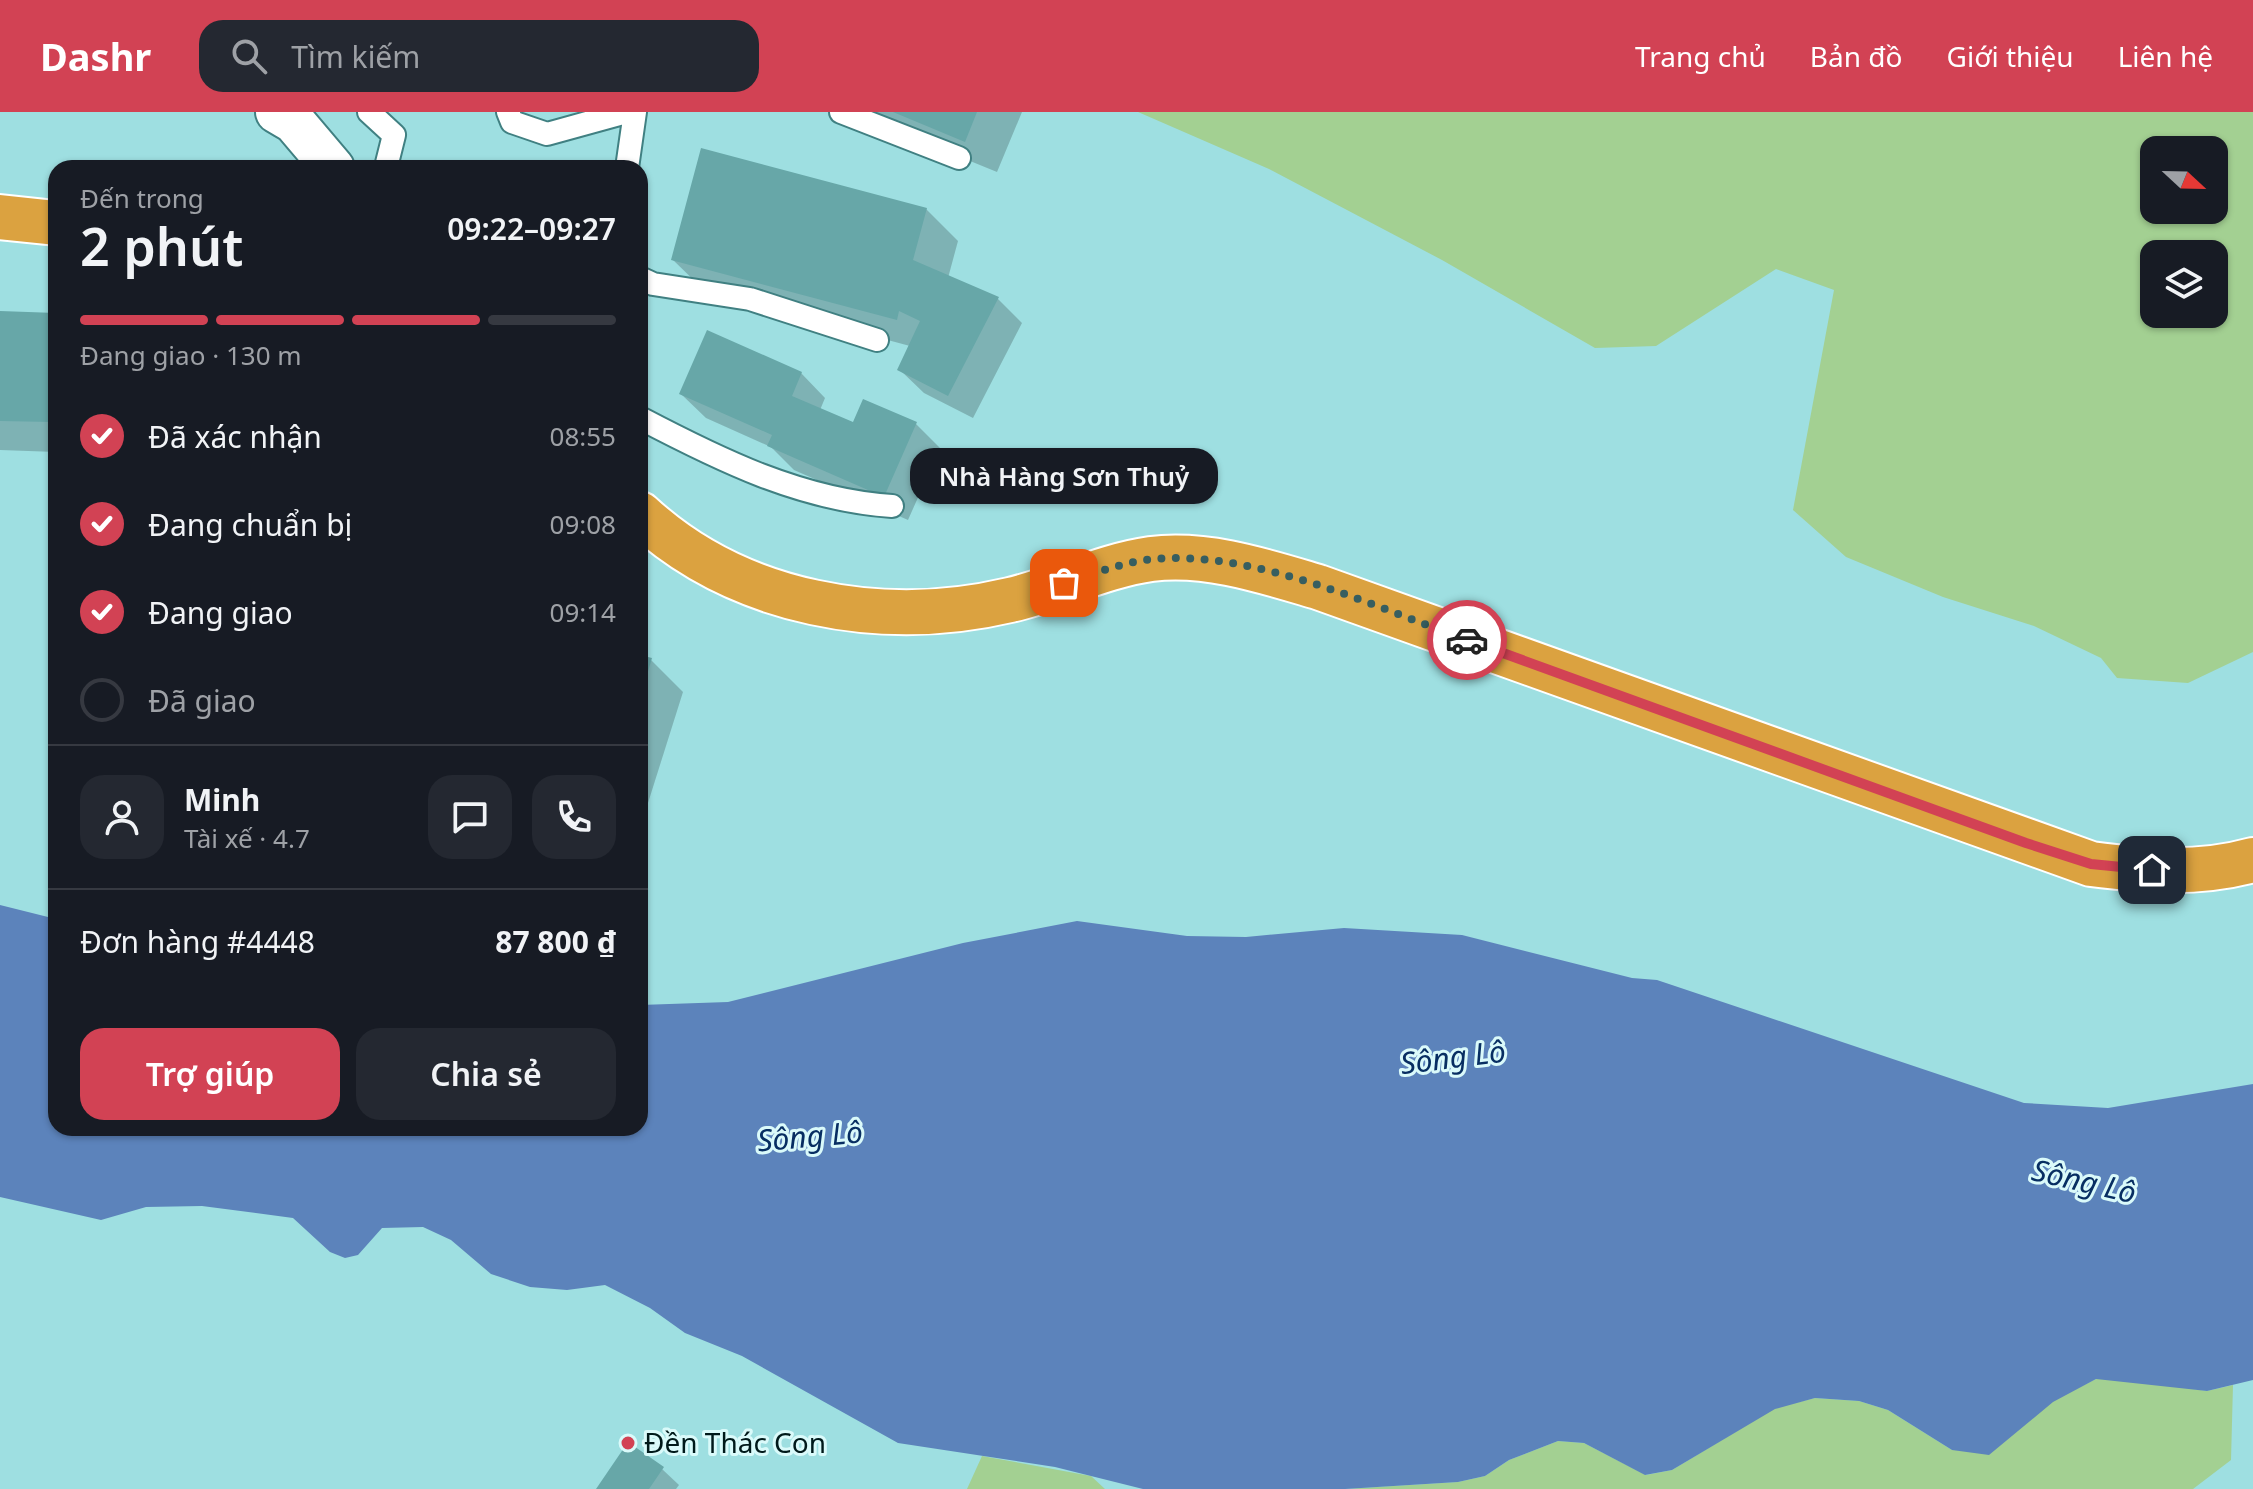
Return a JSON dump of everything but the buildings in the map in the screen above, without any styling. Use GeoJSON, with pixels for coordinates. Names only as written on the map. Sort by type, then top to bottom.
{"type":"FeatureCollection","features":[{"type":"Feature","properties":{"kind":"highway"},"geometry":{"type":"LineString","coordinates":[[0,217],[48,222]]}},
{"type":"Feature","properties":{"kind":"highway"},"geometry":{"type":"LineString","coordinates":[[648,522],[715,566],[761,587],[804,600],[883,613],[952,611],[1012,600],[1117,566],[1153,559],[1219,561],[1318,587],[2091,864],[2174,871],[2212,870],[2253,860]]}},
{"type":"Feature","properties":{"kind":"street"},"geometry":{"type":"LineString","coordinates":[[277,112],[294,122],[326,160]]}},
{"type":"Feature","properties":{"kind":"lane"},"geometry":{"type":"LineString","coordinates":[[369,112],[394,135],[388,160]]}},
{"type":"Feature","properties":{"kind":"lane"},"geometry":{"type":"LineString","coordinates":[[508,112],[512,122],[547,134],[627,112]]}},
{"type":"Feature","properties":{"kind":"lane"},"geometry":{"type":"LineString","coordinates":[[628,160],[635,112]]}},
{"type":"Feature","properties":{"kind":"lane"},"geometry":{"type":"LineString","coordinates":[[841,112],[959,158]]}},
{"type":"Feature","properties":{"kind":"lane"},"geometry":{"type":"LineString","coordinates":[[648,282],[750,299],[877,340]]}},
{"type":"Feature","properties":{"kind":"lane"},"geometry":{"type":"LineString","coordinates":[[648,422],[723,460],[776,482],[854,504],[892,506]]}},
{"type":"Feature","properties":{"kind":"green space"},"geometry":{"type":"Polygon","coordinates":[[[1138,112],[2253,112],[2253,652],[2188,683],[2117,678],[2101,658],[2034,626],[1943,597],[1846,557],[1793,510],[1834,290],[1776,269],[1656,346],[1595,348],[1442,260],[1269,169],[1138,112]]]}},
{"type":"Feature","properties":{"kind":"green space"},"geometry":{"type":"Polygon","coordinates":[[[2120,1378],[2207,1391],[2233,1385],[2231,1460],[2193,1489],[1345,1489],[1458,1482],[1485,1476],[1509,1460],[1558,1441],[1584,1443],[1646,1475],[1672,1470],[1775,1408],[1815,1398],[1859,1401],[1888,1410],[1952,1450],[2096,1379],[2120,1378]]]}},
{"type":"Feature","properties":{"kind":"green space"},"geometry":{"type":"Polygon","coordinates":[[[982,1456],[1091,1476],[1105,1489],[967,1489],[982,1456]]]}},
{"type":"Feature","properties":{"kind":"water","name":"Sông Lô"},"geometry":{"type":"Polygon","coordinates":[[[0,905],[48,917],[48,1136],[648,1136],[648,1005],[728,1002],[963,943],[1077,921],[1187,936],[1246,937],[1344,928],[1462,935],[1632,978],[1657,980],[2024,1103],[2108,1108],[2253,1084],[2253,1380],[2207,1391],[2096,1379],[2053,1402],[1989,1455],[1952,1450],[1888,1410],[1859,1401],[1815,1398],[1775,1409],[1672,1470],[1645,1475],[1584,1443],[1558,1441],[1509,1460],[1485,1476],[1458,1482],[1345,1489],[1143,1489],[1055,1467],[898,1443],[742,1356],[685,1333],[650,1308],[605,1285],[567,1290],[530,1287],[491,1274],[451,1240],[423,1227],[382,1228],[358,1255],[345,1258],[330,1252],[293,1218],[202,1206],[146,1207],[101,1220],[0,1197],[0,905]]]}},
{"type":"Feature","properties":{"kind":"way so far"},"geometry":{"type":"LineString","coordinates":[[1064,583],[1117,566],[1153,559],[1219,561],[1318,587],[1467,640]]}},
{"type":"Feature","properties":{"kind":"place","name":"Nhà Hàng Sơn Thuỷ"},"geometry":{"type":"Point","coordinates":[1064,583]}},
{"type":"Feature","properties":{"kind":"place","name":"Đền Thác Con"},"geometry":{"type":"Point","coordinates":[628,1443]}},
{"type":"Feature","properties":{"kind":"route"},"geometry":{"type":"LineString","coordinates":[[1467,640],[2026,843],[2091,864],[2152,870]]}}]}
